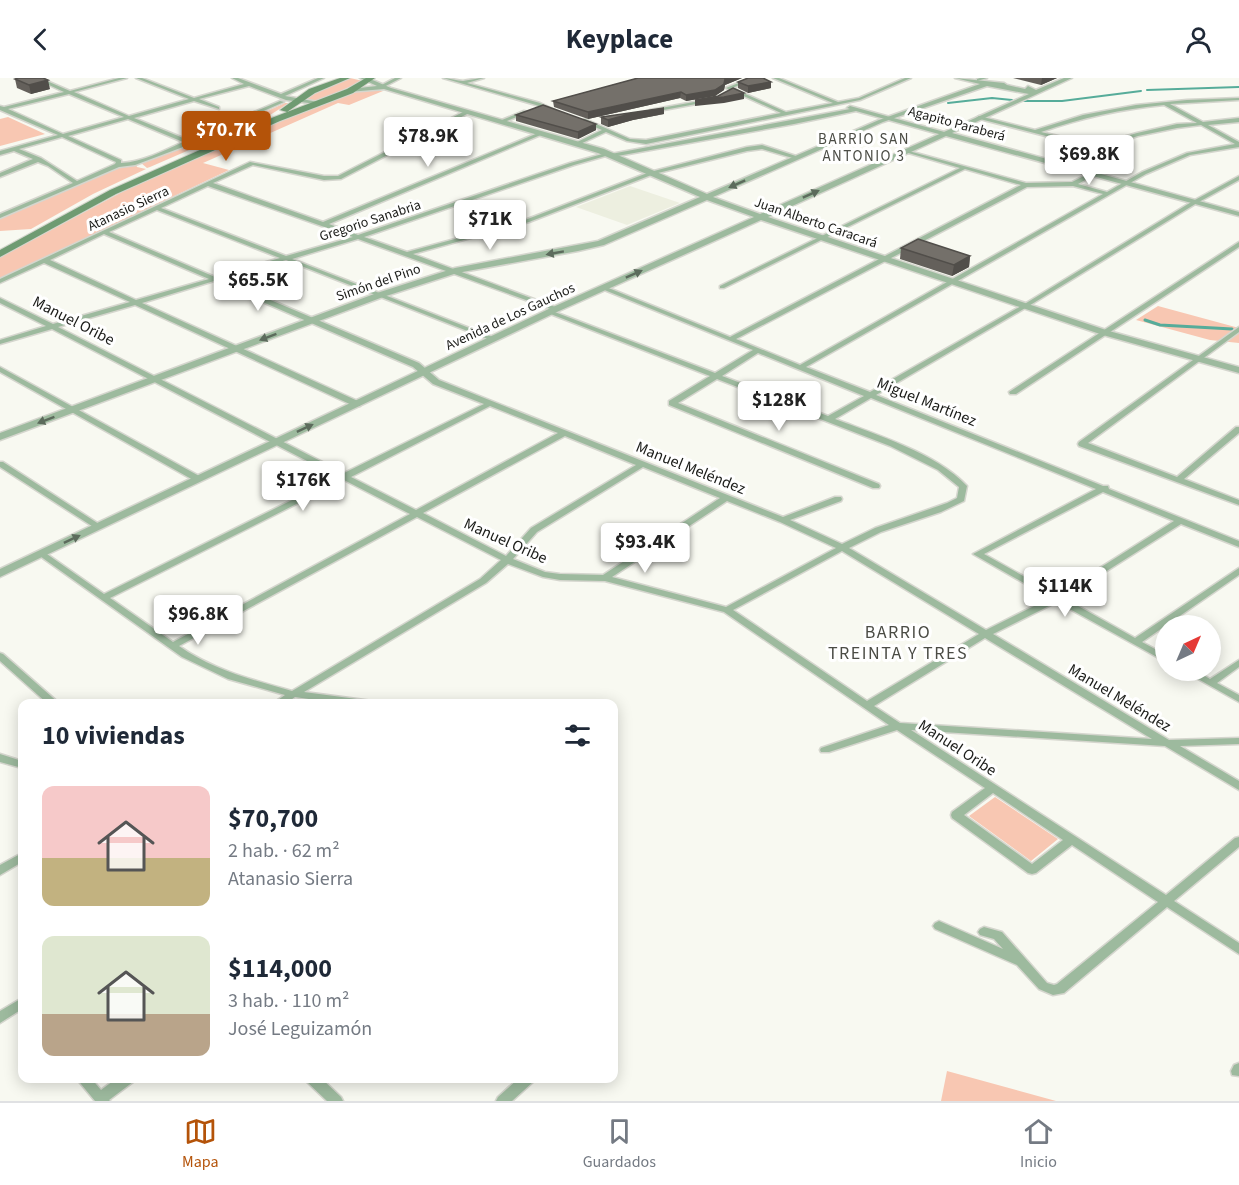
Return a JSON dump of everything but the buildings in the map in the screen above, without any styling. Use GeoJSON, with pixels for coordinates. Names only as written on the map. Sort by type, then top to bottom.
{"type":"FeatureCollection","features":[{"type":"Feature","properties":{"kind":"main road"},"geometry":{"type":"LineString","coordinates":[[0,249],[90,198],[280,112],[312,91],[346,78]]}},
{"type":"Feature","properties":{"kind":"main road"},"geometry":{"type":"LineString","coordinates":[[0,254],[112,192],[316,103],[350,91],[367,79]]}},
{"type":"Feature","properties":{"kind":"street"},"geometry":{"type":"LineString","coordinates":[[36,78],[189,143]]}},
{"type":"Feature","properties":{"kind":"street"},"geometry":{"type":"LineString","coordinates":[[1,109],[125,78]]}},
{"type":"Feature","properties":{"kind":"street"},"geometry":{"type":"LineString","coordinates":[[138,78],[217,108]]}},
{"type":"Feature","properties":{"kind":"street"},"geometry":{"type":"LineString","coordinates":[[234,78],[281,99],[316,103]]}},
{"type":"Feature","properties":{"kind":"street"},"geometry":{"type":"LineString","coordinates":[[0,216],[118,165],[138,163],[189,143],[322,78]]}},
{"type":"Feature","properties":{"kind":"street"},"geometry":{"type":"LineString","coordinates":[[350,91],[383,88],[399,78]]}},
{"type":"Feature","properties":{"kind":"street"},"geometry":{"type":"LineString","coordinates":[[445,78],[556,111]]}},
{"type":"Feature","properties":{"kind":"street"},"geometry":{"type":"LineString","coordinates":[[462,82],[482,78]]}},
{"type":"Feature","properties":{"kind":"street"},"geometry":{"type":"LineString","coordinates":[[755,78],[729,87],[730,93],[747,96],[786,114]]}},
{"type":"Feature","properties":{"kind":"street","name":"Agapito Paraberá"},"geometry":{"type":"LineString","coordinates":[[775,78],[854,110],[1239,214]]}},
{"type":"Feature","properties":{"kind":"street"},"geometry":{"type":"LineString","coordinates":[[578,119],[634,142],[646,142],[860,99],[909,78]]}},
{"type":"Feature","properties":{"kind":"street"},"geometry":{"type":"LineString","coordinates":[[958,78],[1032,91]]}},
{"type":"Feature","properties":{"kind":"street","name":"Avenida de Los Gauchos"},"geometry":{"type":"LineString","coordinates":[[0,573],[553,311],[946,134],[1032,91],[1069,78]]}},
{"type":"Feature","properties":{"kind":"street"},"geometry":{"type":"LineString","coordinates":[[367,79],[383,88]]}},
{"type":"Feature","properties":{"kind":"street","name":"Simón del Pino"},"geometry":{"type":"LineString","coordinates":[[0,438],[380,295],[455,270],[591,246],[796,157],[984,81],[1032,91]]}},
{"type":"Feature","properties":{"kind":"street"},"geometry":{"type":"LineString","coordinates":[[0,153],[249,84]]}},
{"type":"Feature","properties":{"kind":"street","name":"Juan Alberto Caracará"},"geometry":{"type":"LineString","coordinates":[[383,88],[610,155],[707,197],[821,238],[1106,333],[1239,370]]}},
{"type":"Feature","properties":{"kind":"street"},"geometry":{"type":"LineString","coordinates":[[644,112],[713,99]]}},
{"type":"Feature","properties":{"kind":"street"},"geometry":{"type":"LineString","coordinates":[[1035,132],[1092,115],[1165,103],[1239,99]]}},
{"type":"Feature","properties":{"kind":"street"},"geometry":{"type":"LineString","coordinates":[[500,122],[555,102]]}},
{"type":"Feature","properties":{"kind":"street"},"geometry":{"type":"LineString","coordinates":[[1165,103],[1239,144]]}},
{"type":"Feature","properties":{"kind":"street"},"geometry":{"type":"LineString","coordinates":[[1,109],[118,161],[118,165]]}},
{"type":"Feature","properties":{"kind":"street","name":"Gregorio Sanabria"},"geometry":{"type":"LineString","coordinates":[[0,342],[360,237],[572,164],[739,130],[773,127],[854,110]]}},
{"type":"Feature","properties":{"kind":"street","name":"Atanasio Sierra"},"geometry":{"type":"LineString","coordinates":[[0,281],[253,163],[324,178],[339,178],[467,112]]}},
{"type":"Feature","properties":{"kind":"street"},"geometry":{"type":"LineString","coordinates":[[979,118],[1093,146],[1155,130],[1239,120]]}},
{"type":"Feature","properties":{"kind":"street"},"geometry":{"type":"LineString","coordinates":[[589,122],[600,120]]}},
{"type":"Feature","properties":{"kind":"street"},"geometry":{"type":"LineString","coordinates":[[576,144],[607,130]]}},
{"type":"Feature","properties":{"kind":"street"},"geometry":{"type":"LineString","coordinates":[[324,224],[540,134]]}},
{"type":"Feature","properties":{"kind":"street"},"geometry":{"type":"LineString","coordinates":[[590,138],[619,136]]}},
{"type":"Feature","properties":{"kind":"street"},"geometry":{"type":"LineString","coordinates":[[801,367],[1126,183],[1180,157],[1239,144]]}},
{"type":"Feature","properties":{"kind":"street"},"geometry":{"type":"LineString","coordinates":[[406,254],[527,221],[652,172],[762,147],[796,157]]}},
{"type":"Feature","properties":{"kind":"street"},"geometry":{"type":"LineString","coordinates":[[14,149],[39,159],[76,183]]}},
{"type":"Feature","properties":{"kind":"street"},"geometry":{"type":"LineString","coordinates":[[907,151],[1026,185],[1073,184],[1109,194]]}},
{"type":"Feature","properties":{"kind":"street"},"geometry":{"type":"LineString","coordinates":[[0,176],[39,159]]}},
{"type":"Feature","properties":{"kind":"street"},"geometry":{"type":"LineString","coordinates":[[722,287],[964,168]]}},
{"type":"Feature","properties":{"kind":"street"},"geometry":{"type":"LineString","coordinates":[[1073,184],[1092,174]]}},
{"type":"Feature","properties":{"kind":"street"},"geometry":{"type":"LineString","coordinates":[[829,419],[1025,306],[1195,202],[1239,178]]}},
{"type":"Feature","properties":{"kind":"street"},"geometry":{"type":"LineString","coordinates":[[209,184],[455,270],[553,311],[829,419],[917,455],[941,468],[963,486],[961,499],[941,510],[883,527],[727,610]]}},
{"type":"Feature","properties":{"kind":"street"},"geometry":{"type":"LineString","coordinates":[[731,339],[1026,185]]}},
{"type":"Feature","properties":{"kind":"street"},"geometry":{"type":"LineString","coordinates":[[157,207],[493,339]]}},
{"type":"Feature","properties":{"kind":"street","name":"Manuel Meléndez"},"geometry":{"type":"LineString","coordinates":[[104,232],[416,365],[436,382],[783,520],[841,548],[1239,786]]}},
{"type":"Feature","properties":{"kind":"street"},"geometry":{"type":"LineString","coordinates":[[1013,392],[1239,244]]}},
{"type":"Feature","properties":{"kind":"street"},"geometry":{"type":"LineString","coordinates":[[44,260],[357,404]]}},
{"type":"Feature","properties":{"kind":"street","name":"Miguel Martínez"},"geometry":{"type":"LineString","coordinates":[[604,288],[1105,488],[1239,544]]}},
{"type":"Feature","properties":{"kind":"street","name":"Manuel Oribe"},"geometry":{"type":"LineString","coordinates":[[0,300],[157,379],[415,515],[507,560],[560,578],[605,578],[727,610],[867,706],[1239,949]]}},
{"type":"Feature","properties":{"kind":"street"},"geometry":{"type":"LineString","coordinates":[[1239,329],[1082,444],[1239,503]]}},
{"type":"Feature","properties":{"kind":"street"},"geometry":{"type":"LineString","coordinates":[[758,350],[672,403],[876,486]]}},
{"type":"Feature","properties":{"kind":"street"},"geometry":{"type":"LineString","coordinates":[[0,369],[198,479]]}},
{"type":"Feature","properties":{"kind":"street"},"geometry":{"type":"LineString","coordinates":[[103,597],[491,403]]}},
{"type":"Feature","properties":{"kind":"street"},"geometry":{"type":"LineString","coordinates":[[1178,480],[1239,429]]}},
{"type":"Feature","properties":{"kind":"street"},"geometry":{"type":"LineString","coordinates":[[172,646],[565,433]]}},
{"type":"Feature","properties":{"kind":"street"},"geometry":{"type":"LineString","coordinates":[[0,464],[98,526]]}},
{"type":"Feature","properties":{"kind":"street"},"geometry":{"type":"LineString","coordinates":[[285,699],[483,581],[507,560],[534,530],[643,464]]}},
{"type":"Feature","properties":{"kind":"street"},"geometry":{"type":"LineString","coordinates":[[1105,488],[977,554],[1155,653]]}},
{"type":"Feature","properties":{"kind":"street"},"geometry":{"type":"LineString","coordinates":[[605,578],[726,498]]}},
{"type":"Feature","properties":{"kind":"street"},"geometry":{"type":"LineString","coordinates":[[783,520],[838,499]]}},
{"type":"Feature","properties":{"kind":"street"},"geometry":{"type":"LineString","coordinates":[[867,706],[985,634],[1058,598],[1181,520]]}},
{"type":"Feature","properties":{"kind":"street"},"geometry":{"type":"LineString","coordinates":[[41,554],[185,655],[231,677],[293,694],[332,699]]}},
{"type":"Feature","properties":{"kind":"street"},"geometry":{"type":"LineString","coordinates":[[1135,642],[1239,571]]}},
{"type":"Feature","properties":{"kind":"street"},"geometry":{"type":"LineString","coordinates":[[0,656],[50,699]]}},
{"type":"Feature","properties":{"kind":"street"},"geometry":{"type":"LineString","coordinates":[[1210,683],[1239,663]]}},
{"type":"Feature","properties":{"kind":"street"},"geometry":{"type":"LineString","coordinates":[[1206,681],[1239,699]]}},
{"type":"Feature","properties":{"kind":"street"},"geometry":{"type":"LineString","coordinates":[[825,750],[898,726],[1168,743],[1239,741]]}},
{"type":"Feature","properties":{"kind":"street"},"geometry":{"type":"LineString","coordinates":[[0,758],[18,764]]}},
{"type":"Feature","properties":{"kind":"street"},"geometry":{"type":"LineString","coordinates":[[993,788],[956,815],[1032,870],[1072,839]]}},
{"type":"Feature","properties":{"kind":"street"},"geometry":{"type":"LineString","coordinates":[[984,932],[998,935],[1043,986],[1053,990],[1060,989],[1239,841]]}},
{"type":"Feature","properties":{"kind":"street"},"geometry":{"type":"LineString","coordinates":[[0,870],[18,859]]}},
{"type":"Feature","properties":{"kind":"street"},"geometry":{"type":"LineString","coordinates":[[939,926],[1019,961]]}},
{"type":"Feature","properties":{"kind":"street"},"geometry":{"type":"LineString","coordinates":[[0,1018],[18,1010]]}},
{"type":"Feature","properties":{"kind":"street"},"geometry":{"type":"LineString","coordinates":[[87,1083],[102,1100],[122,1083]]}},
{"type":"Feature","properties":{"kind":"street"},"geometry":{"type":"LineString","coordinates":[[317,1083],[336,1101]]}},
{"type":"Feature","properties":{"kind":"street"},"geometry":{"type":"LineString","coordinates":[[503,1101],[523,1083]]}},
{"type":"Feature","properties":{"kind":"shaded area"},"geometry":{"type":"Polygon","coordinates":[[[350,78],[363,81],[315,102],[303,100],[312,94],[350,78]]]}},
{"type":"Feature","properties":{"kind":"shaded area"},"geometry":{"type":"Polygon","coordinates":[[[383,91],[349,105],[338,103],[203,163],[229,170],[0,279],[0,257],[139,183],[311,107],[356,92],[383,91]]]}},
{"type":"Feature","properties":{"kind":"shaded area"},"geometry":{"type":"Polygon","coordinates":[[[289,103],[270,115],[150,167],[147,168],[141,163],[210,137],[289,103]]]}},
{"type":"Feature","properties":{"kind":"shaded area"},"geometry":{"type":"Polygon","coordinates":[[[8,117],[45,134],[0,146],[0,119],[8,117]]]}},
{"type":"Feature","properties":{"kind":"shaded area"},"geometry":{"type":"Polygon","coordinates":[[[136,164],[137,167],[146,169],[93,194],[31,229],[0,231],[0,219],[120,166],[136,164]]]}},
{"type":"Feature","properties":{"kind":"shaded area"},"geometry":{"type":"Polygon","coordinates":[[[630,186],[680,203],[627,225],[576,207],[630,186]]]}},
{"type":"Feature","properties":{"kind":"shaded area"},"geometry":{"type":"Polygon","coordinates":[[[1158,306],[1239,328],[1239,343],[1210,340],[1136,320],[1158,306]]]}},
{"type":"Feature","properties":{"kind":"shaded area"},"geometry":{"type":"Polygon","coordinates":[[[995,797],[1058,839],[1031,861],[969,816],[995,797]]]}},
{"type":"Feature","properties":{"kind":"shaded area"},"geometry":{"type":"Polygon","coordinates":[[[947,1071],[1056,1101],[941,1101],[947,1071]]]}},
{"type":"Feature","properties":{"kind":"waterway"},"geometry":{"type":"LineString","coordinates":[[1147,90],[1239,87]]}},
{"type":"Feature","properties":{"kind":"waterway"},"geometry":{"type":"LineString","coordinates":[[1024,101],[1062,101],[1141,91]]}},
{"type":"Feature","properties":{"kind":"waterway"},"geometry":{"type":"LineString","coordinates":[[948,103],[992,98],[1012,100]]}},
{"type":"Feature","properties":{"kind":"waterway"},"geometry":{"type":"LineString","coordinates":[[1145,320],[1160,325],[1232,329]]}},
{"type":"Feature","properties":{"kind":"district","name":"BARRIO SAN ANTONIO 3"},"geometry":{"type":"Point","coordinates":[864,148]}},
{"type":"Feature","properties":{"kind":"district","name":"BARRIO TREINTA Y TRES"},"geometry":{"type":"Point","coordinates":[898,642]}}]}
